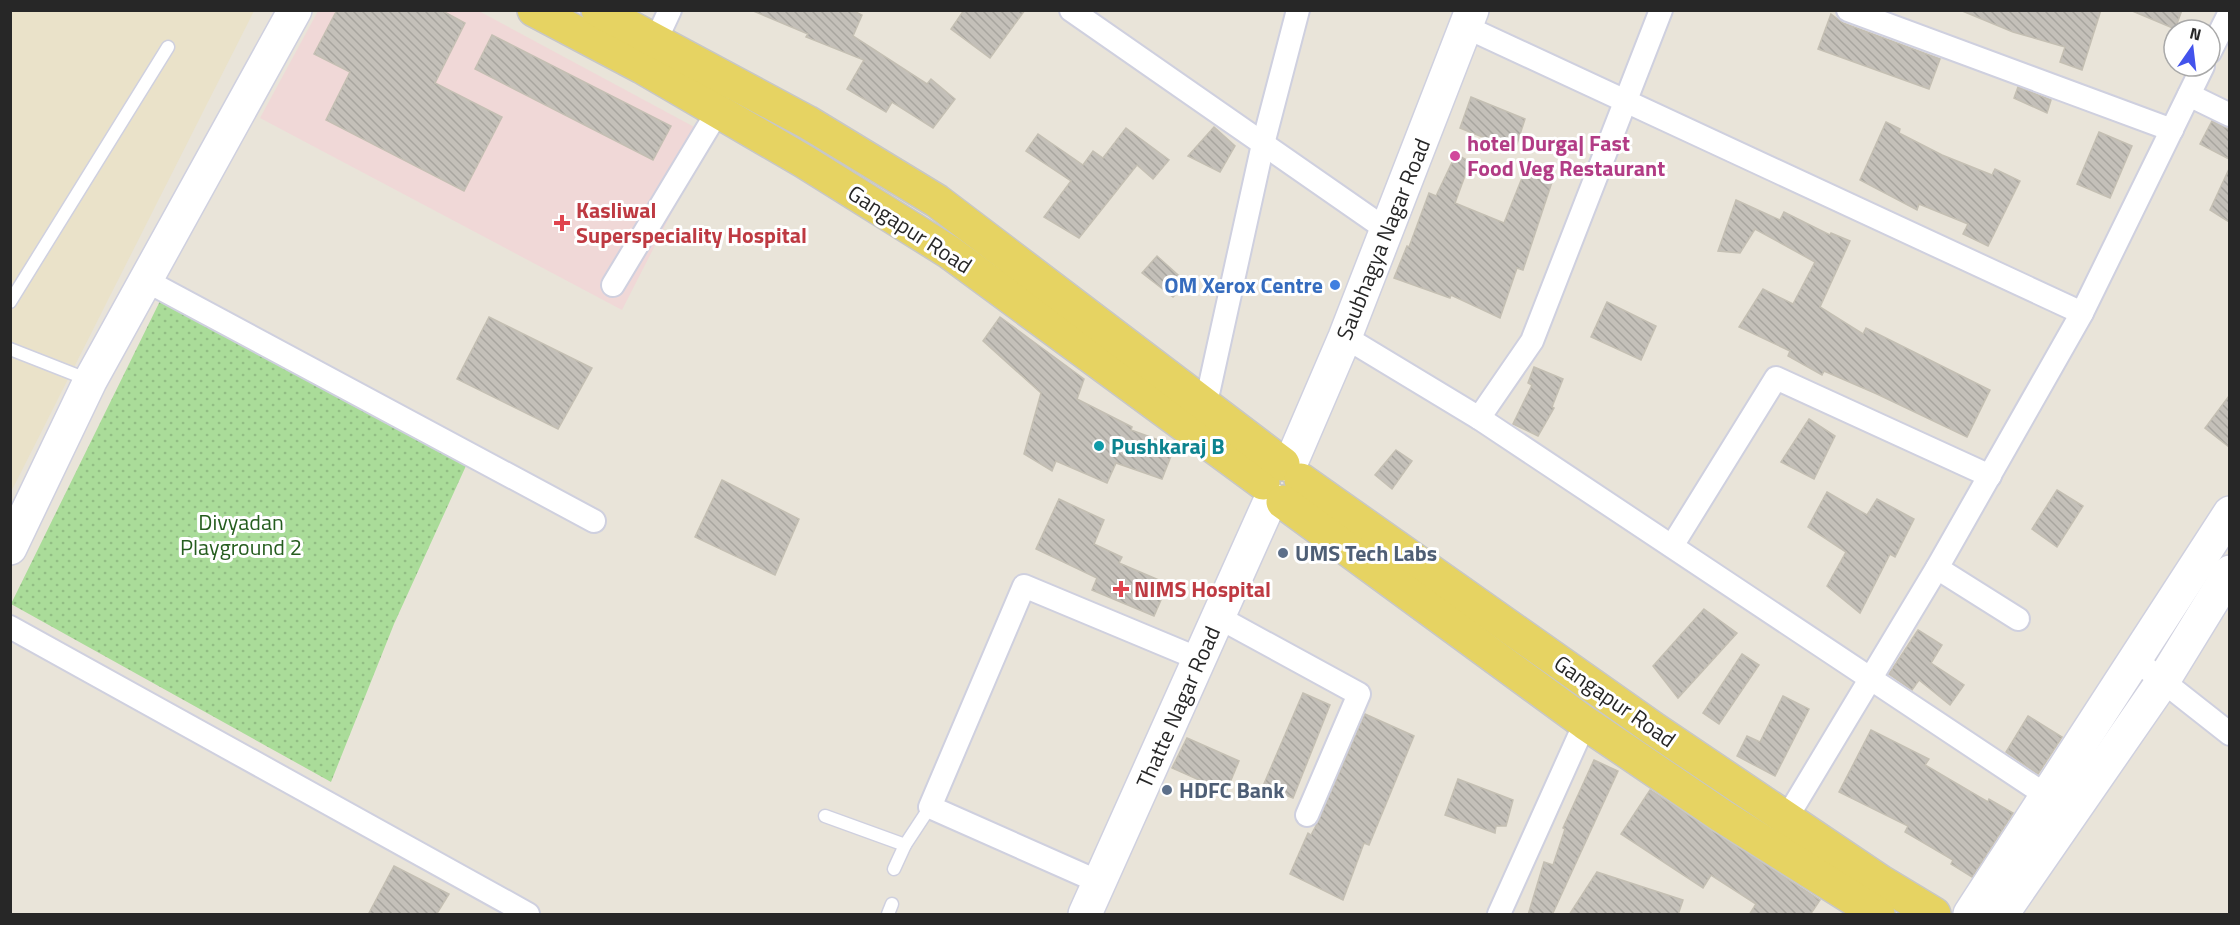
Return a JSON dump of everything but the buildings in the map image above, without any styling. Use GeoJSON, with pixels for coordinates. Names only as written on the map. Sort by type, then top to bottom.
{"type":"FeatureCollection","features":[{"type":"Feature","properties":{"kind":"main road","name":"Gangapur Road"},"geometry":{"type":"LineString","coordinates":[[534,10],[642,67],[806,162],[949,252],[1282,482],[1786,819],[1934,915]]}},
{"type":"Feature","properties":{"kind":"main road","name":"Gangapur Road"},"geometry":{"type":"LineString","coordinates":[[598,10],[807,122],[937,201],[1206,403],[1282,482],[1585,723],[1722,816],[1878,915]]}},
{"type":"Feature","properties":{"kind":"street"},"geometry":{"type":"LineString","coordinates":[[10,548],[90,381],[296,10]]}},
{"type":"Feature","properties":{"kind":"street"},"geometry":{"type":"LineString","coordinates":[[656,40],[670,10]]}},
{"type":"Feature","properties":{"kind":"street"},"geometry":{"type":"LineString","coordinates":[[1071,10],[1387,230]]}},
{"type":"Feature","properties":{"kind":"street"},"geometry":{"type":"LineString","coordinates":[[1206,403],[1263,144],[1299,10]]}},
{"type":"Feature","properties":{"kind":"street"},"geometry":{"type":"LineString","coordinates":[[1479,418],[1532,341],[1661,10]]}},
{"type":"Feature","properties":{"kind":"street"},"geometry":{"type":"LineString","coordinates":[[1848,10],[2172,130]]}},
{"type":"Feature","properties":{"kind":"street"},"geometry":{"type":"LineString","coordinates":[[2222,27],[2229,12]]}},
{"type":"Feature","properties":{"kind":"street"},"geometry":{"type":"LineString","coordinates":[[1469,19],[1626,103],[2082,313]]}},
{"type":"Feature","properties":{"kind":"street","name":"Saubhagya Nagar Road"},"geometry":{"type":"LineString","coordinates":[[1282,482],[1345,337],[1469,19]]}},
{"type":"Feature","properties":{"kind":"street"},"geometry":{"type":"LineString","coordinates":[[1786,819],[1869,677],[1937,568],[2082,313],[2197,78]]}},
{"type":"Feature","properties":{"kind":"street"},"geometry":{"type":"LineString","coordinates":[[2189,95],[2229,115]]}},
{"type":"Feature","properties":{"kind":"street"},"geometry":{"type":"LineString","coordinates":[[613,285],[718,111]]}},
{"type":"Feature","properties":{"kind":"street"},"geometry":{"type":"LineString","coordinates":[[145,280],[594,521]]}},
{"type":"Feature","properties":{"kind":"street"},"geometry":{"type":"LineString","coordinates":[[1345,337],[1479,418],[2047,796]]}},
{"type":"Feature","properties":{"kind":"street"},"geometry":{"type":"LineString","coordinates":[[1672,546],[1776,378],[1990,476]]}},
{"type":"Feature","properties":{"kind":"street","name":"Thatte Nagar Road"},"geometry":{"type":"LineString","coordinates":[[1085,915],[1218,617],[1282,482]]}},
{"type":"Feature","properties":{"kind":"street"},"geometry":{"type":"LineString","coordinates":[[1970,915],[2229,513]]}},
{"type":"Feature","properties":{"kind":"street"},"geometry":{"type":"LineString","coordinates":[[1937,568],[2018,619]]}},
{"type":"Feature","properties":{"kind":"street"},"geometry":{"type":"LineString","coordinates":[[2002,915],[2163,681],[2229,572]]}},
{"type":"Feature","properties":{"kind":"street"},"geometry":{"type":"LineString","coordinates":[[1099,882],[930,807],[1024,586],[1199,659]]}},
{"type":"Feature","properties":{"kind":"street"},"geometry":{"type":"LineString","coordinates":[[1218,617],[1359,694],[1307,815]]}},
{"type":"Feature","properties":{"kind":"street"},"geometry":{"type":"LineString","coordinates":[[10,627],[528,915]]}},
{"type":"Feature","properties":{"kind":"street"},"geometry":{"type":"LineString","coordinates":[[2136,660],[2229,734]]}},
{"type":"Feature","properties":{"kind":"street"},"geometry":{"type":"LineString","coordinates":[[1499,915],[1585,723]]}},
{"type":"Feature","properties":{"kind":"lane"},"geometry":{"type":"LineString","coordinates":[[10,302],[168,47]]}},
{"type":"Feature","properties":{"kind":"lane"},"geometry":{"type":"LineString","coordinates":[[10,349],[90,381]]}},
{"type":"Feature","properties":{"kind":"lane"},"geometry":{"type":"LineString","coordinates":[[894,869],[905,845],[930,807]]}},
{"type":"Feature","properties":{"kind":"lane"},"geometry":{"type":"LineString","coordinates":[[825,816],[905,845]]}},
{"type":"Feature","properties":{"kind":"shaded area","name":"Kasliwal Superspeciality Hospital"},"geometry":{"type":"Polygon","coordinates":[[[477,10],[711,136],[622,310],[260,118],[318,11],[477,10]]]}},
{"type":"Feature","properties":{"kind":"shaded area"},"geometry":{"type":"Polygon","coordinates":[[[11,11],[254,11],[11,492],[11,11]]]}},
{"type":"Feature","properties":{"kind":"green space","name":"Divyadan Playground 2"},"geometry":{"type":"Polygon","coordinates":[[[160,301],[470,457],[394,624],[331,782],[11,604],[160,301]]]}},
{"type":"Feature","properties":{"kind":"place","name":"hotel Durga| Fast Food Veg Restaurant"},"geometry":{"type":"Point","coordinates":[1455,156]}},
{"type":"Feature","properties":{"kind":"place","name":"Kasliwal Superspeciality Hospital"},"geometry":{"type":"Point","coordinates":[562,223]}},
{"type":"Feature","properties":{"kind":"place","name":"OM Xerox Centre"},"geometry":{"type":"Point","coordinates":[1335,285]}},
{"type":"Feature","properties":{"kind":"place","name":"Pushkaraj B"},"geometry":{"type":"Point","coordinates":[1099,446]}},
{"type":"Feature","properties":{"kind":"place","name":"UMS Tech Labs"},"geometry":{"type":"Point","coordinates":[1283,553]}},
{"type":"Feature","properties":{"kind":"place","name":"NIMS Hospital"},"geometry":{"type":"Point","coordinates":[1121,589]}},
{"type":"Feature","properties":{"kind":"place","name":"HDFC Bank"},"geometry":{"type":"Point","coordinates":[1167,790]}}]}
